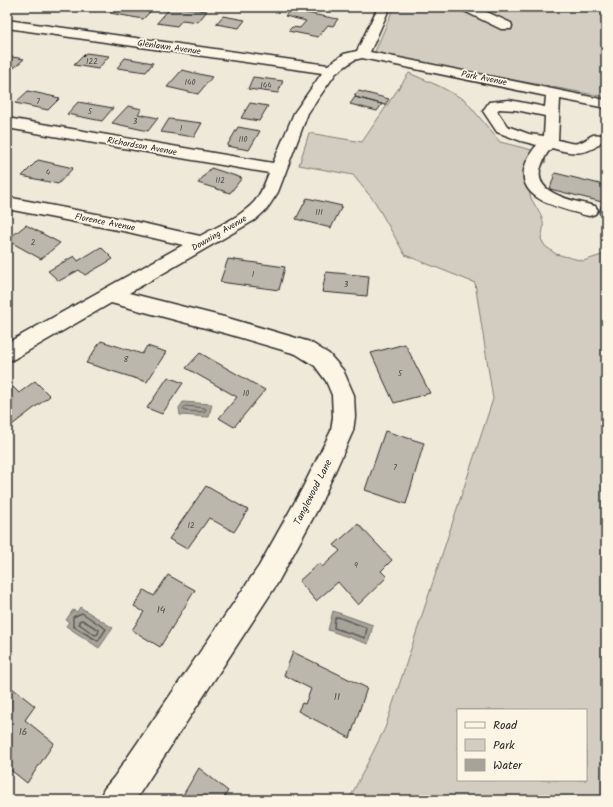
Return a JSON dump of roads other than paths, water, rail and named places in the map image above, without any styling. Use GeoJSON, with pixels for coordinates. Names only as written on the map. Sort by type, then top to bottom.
{"type":"FeatureCollection","features":[{"type":"Feature","properties":{"kind":"street"},"geometry":{"type":"LineString","coordinates":[[362,54],[384,7]]}},
{"type":"Feature","properties":{"kind":"street"},"geometry":{"type":"LineString","coordinates":[[466,7],[506,26]]}},
{"type":"Feature","properties":{"kind":"street","name":"Glenlawn Avenue"},"geometry":{"type":"LineString","coordinates":[[7,24],[331,70]]}},
{"type":"Feature","properties":{"kind":"street","name":"Downing Avenue"},"geometry":{"type":"LineString","coordinates":[[7,353],[111,296],[249,216],[261,205],[270,192],[301,113],[331,70],[349,57],[362,54]]}},
{"type":"Feature","properties":{"kind":"street","name":"Park Avenue"},"geometry":{"type":"LineString","coordinates":[[362,54],[606,104]]}},
{"type":"Feature","properties":{"kind":"street"},"geometry":{"type":"LineString","coordinates":[[553,92],[552,133],[550,142],[539,150],[530,174],[531,181],[537,189],[558,202],[589,210]]}},
{"type":"Feature","properties":{"kind":"street"},"geometry":{"type":"LineString","coordinates":[[552,113],[502,105],[493,106],[490,111],[502,129],[526,138],[550,142],[566,147],[581,148],[588,146],[598,131],[596,112],[590,100]]}},
{"type":"Feature","properties":{"kind":"street","name":"Richardson Avenue"},"geometry":{"type":"LineString","coordinates":[[7,123],[278,169]]}},
{"type":"Feature","properties":{"kind":"street","name":"Florence Avenue"},"geometry":{"type":"LineString","coordinates":[[7,203],[128,226],[203,243]]}},
{"type":"Feature","properties":{"kind":"street","name":"Tanglewood Lane"},"geometry":{"type":"LineString","coordinates":[[111,296],[228,326],[303,348],[322,360],[336,376],[343,396],[344,417],[342,431],[311,497],[268,575],[129,781],[114,800]]}},
{"type":"Feature","properties":{"kind":"water"},"geometry":{"type":"Polygon","coordinates":[[[183,402],[212,404],[209,417],[180,415],[179,408],[183,402]]]}},
{"type":"Feature","properties":{"kind":"water"},"geometry":{"type":"Polygon","coordinates":[[[80,607],[113,628],[99,648],[66,626],[69,622],[66,620],[73,610],[77,612],[80,607]]]}},
{"type":"Feature","properties":{"kind":"water"},"geometry":{"type":"Polygon","coordinates":[[[333,611],[373,625],[368,644],[328,630],[333,611]]]}}]}
